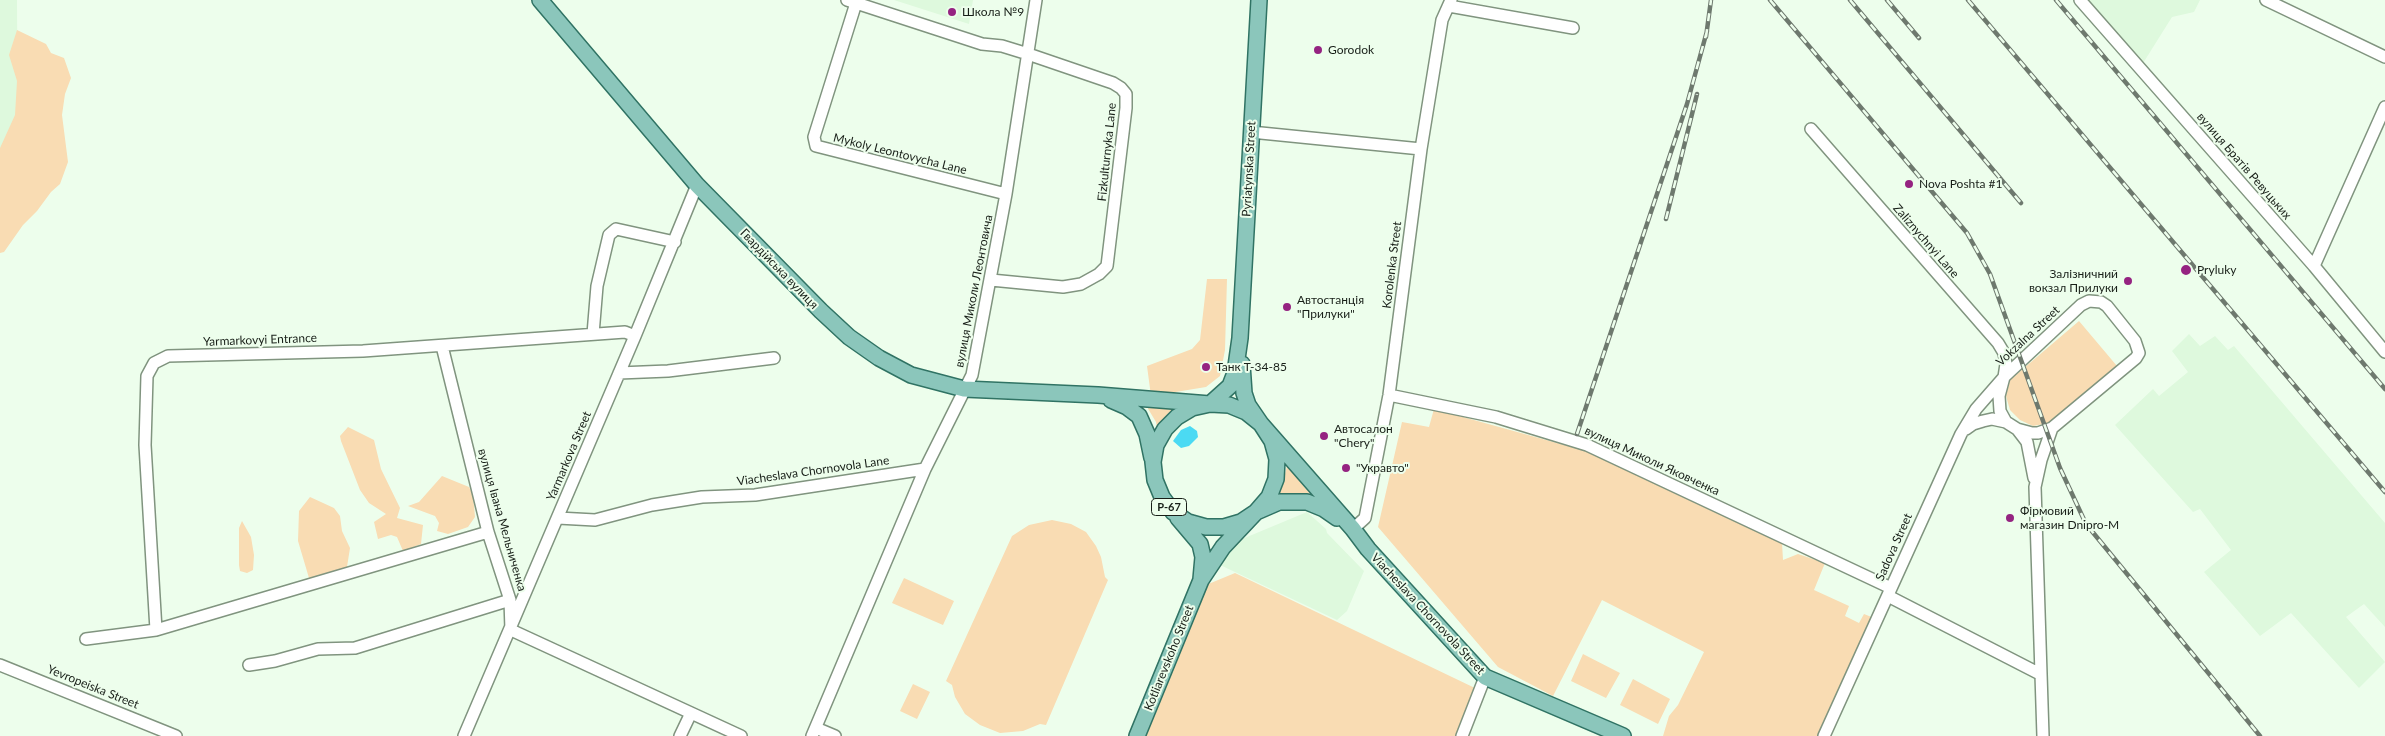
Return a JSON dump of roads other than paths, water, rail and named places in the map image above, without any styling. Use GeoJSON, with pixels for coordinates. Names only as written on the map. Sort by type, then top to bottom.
{"type":"FeatureCollection","features":[{"type":"Feature","properties":{"kind":"main road","name":"Гвардійська вулиця"},"geometry":{"type":"LineString","coordinates":[[540,0],[697,185],[849,337],[878,358],[911,375],[964,390],[1098,395],[1210,404]]}},
{"type":"Feature","properties":{"kind":"main road","name":"Pyriatynska Street"},"geometry":{"type":"LineString","coordinates":[[1240,338],[1259,0]]}},
{"type":"Feature","properties":{"kind":"main road","name":"Р-67"},"geometry":{"type":"LineString","coordinates":[[1210,404],[1230,386],[1235,373],[1240,338]]}},
{"type":"Feature","properties":{"kind":"main road","name":"Р-67"},"geometry":{"type":"LineString","coordinates":[[1240,338],[1244,393],[1248,405],[1272,440],[1277,460],[1276,479],[1269,497],[1256,512]]}},
{"type":"Feature","properties":{"kind":"main road"},"geometry":{"type":"LineString","coordinates":[[1098,395],[1127,406],[1139,416],[1147,434],[1153,462]]}},
{"type":"Feature","properties":{"kind":"main road","name":"Р-67"},"geometry":{"type":"LineString","coordinates":[[1210,404],[1229,405],[1246,412],[1261,424],[1353,529],[1324,509],[1307,502],[1279,502],[1256,512],[1241,522],[1224,527],[1206,527],[1188,522],[1173,512],[1162,497],[1155,480],[1153,462],[1156,445],[1165,429],[1185,412],[1210,404]]}},
{"type":"Feature","properties":{"kind":"main road"},"geometry":{"type":"LineString","coordinates":[[1173,512],[1200,544],[1203,557],[1201,580]]}},
{"type":"Feature","properties":{"kind":"main road"},"geometry":{"type":"LineString","coordinates":[[1201,580],[1223,547],[1256,512]]}},
{"type":"Feature","properties":{"kind":"main road","name":"Viacheslava Chornovola Street"},"geometry":{"type":"LineString","coordinates":[[1353,529],[1368,549],[1486,677],[1623,736]]}},
{"type":"Feature","properties":{"kind":"main road","name":"Kotliarevskoho Street"},"geometry":{"type":"LineString","coordinates":[[1137,736],[1201,580]]}},
{"type":"Feature","properties":{"kind":"street","name":"вулиця Миколи Леонтовича"},"geometry":{"type":"LineString","coordinates":[[814,732],[925,469],[972,375],[1006,194],[1036,0]]}},
{"type":"Feature","properties":{"kind":"street","name":"вулиця Братів Ревуцьких"},"geometry":{"type":"LineString","coordinates":[[2080,0],[2314,266],[2385,352]]}},
{"type":"Feature","properties":{"kind":"street"},"geometry":{"type":"LineString","coordinates":[[2266,0],[2385,57]]}},
{"type":"Feature","properties":{"kind":"street","name":"Fizkulturnyka Lane"},"geometry":{"type":"LineString","coordinates":[[852,1],[982,44],[1002,46],[1028,54],[1113,83],[1126,94],[1126,108],[1107,266],[1100,274],[1081,284],[1063,287],[990,280]]}},
{"type":"Feature","properties":{"kind":"street","name":"Mykoly Leontovycha Lane"},"geometry":{"type":"LineString","coordinates":[[852,1],[814,137],[816,146],[1006,194]]}},
{"type":"Feature","properties":{"kind":"street"},"geometry":{"type":"LineString","coordinates":[[1450,3],[1573,28]]}},
{"type":"Feature","properties":{"kind":"street","name":"Korolenka Street"},"geometry":{"type":"LineString","coordinates":[[1353,529],[1365,518],[1389,395],[1420,149],[1442,20],[1450,3]]}},
{"type":"Feature","properties":{"kind":"street"},"geometry":{"type":"LineString","coordinates":[[2314,266],[2385,107]]}},
{"type":"Feature","properties":{"kind":"street","name":"Zaliznychnyi Lane"},"geometry":{"type":"LineString","coordinates":[[1811,129],[1998,343],[2004,353],[2006,364],[2004,377]]}},
{"type":"Feature","properties":{"kind":"street"},"geometry":{"type":"LineString","coordinates":[[1251,132],[1420,149]]}},
{"type":"Feature","properties":{"kind":"street","name":"Yarmarkova Street"},"geometry":{"type":"LineString","coordinates":[[464,736],[511,630],[697,185]]}},
{"type":"Feature","properties":{"kind":"street"},"geometry":{"type":"LineString","coordinates":[[593,334],[598,286],[608,235],[616,229],[674,242]]}},
{"type":"Feature","properties":{"kind":"street","name":"Vokzalna Street"},"geometry":{"type":"LineString","coordinates":[[2006,422],[2000,411],[1999,396],[2004,377],[2081,305],[2095,300],[2108,306],[2135,341],[2139,353],[2136,358],[2052,428]]}},
{"type":"Feature","properties":{"kind":"street","name":"Yarmarkovyi Entrance"},"geometry":{"type":"LineString","coordinates":[[156,630],[145,445],[147,376],[154,363],[168,356],[363,351],[625,332],[635,336]]}},
{"type":"Feature","properties":{"kind":"street","name":"вулиця Івана Мельниченка"},"geometry":{"type":"LineString","coordinates":[[442,346],[488,532],[510,600],[511,630]]}},
{"type":"Feature","properties":{"kind":"street"},"geometry":{"type":"LineString","coordinates":[[619,373],[668,371],[774,358]]}},
{"type":"Feature","properties":{"kind":"street","name":"Sadova Street"},"geometry":{"type":"LineString","coordinates":[[1824,736],[1960,434],[1976,409],[2004,377]]}},
{"type":"Feature","properties":{"kind":"street","name":"вулиця Миколи Яковченка"},"geometry":{"type":"LineString","coordinates":[[1389,395],[1496,417],[1587,444],[1889,592],[2040,674]]}},
{"type":"Feature","properties":{"kind":"street"},"geometry":{"type":"LineString","coordinates":[[1960,434],[1973,424],[1992,419],[2006,422],[2017,429],[2027,442],[2035,487],[2043,736]]}},
{"type":"Feature","properties":{"kind":"street"},"geometry":{"type":"LineString","coordinates":[[2017,429],[2038,433],[2052,428]]}},
{"type":"Feature","properties":{"kind":"street"},"geometry":{"type":"LineString","coordinates":[[2035,487],[2041,460],[2052,428]]}},
{"type":"Feature","properties":{"kind":"street","name":"Viacheslava Chornovola Lane"},"geometry":{"type":"LineString","coordinates":[[558,518],[595,520],[652,505],[694,499],[755,496],[925,469]]}},
{"type":"Feature","properties":{"kind":"street"},"geometry":{"type":"LineString","coordinates":[[86,639],[156,630],[488,532]]}},
{"type":"Feature","properties":{"kind":"street"},"geometry":{"type":"LineString","coordinates":[[248,665],[276,661],[318,649],[355,648],[510,600]]}},
{"type":"Feature","properties":{"kind":"street"},"geometry":{"type":"LineString","coordinates":[[511,630],[741,736]]}},
{"type":"Feature","properties":{"kind":"street","name":"Yevropeiska Street"},"geometry":{"type":"LineString","coordinates":[[0,665],[176,736]]}},
{"type":"Feature","properties":{"kind":"street"},"geometry":{"type":"LineString","coordinates":[[1462,736],[1486,677]]}},
{"type":"Feature","properties":{"kind":"street"},"geometry":{"type":"LineString","coordinates":[[680,736],[691,713]]}},
{"type":"Feature","properties":{"kind":"street"},"geometry":{"type":"LineString","coordinates":[[814,732],[835,736]]}},
{"type":"Feature","properties":{"kind":"water"},"geometry":{"type":"Polygon","coordinates":[[[1190,426],[1197,431],[1198,437],[1189,446],[1181,448],[1173,441],[1181,430],[1190,426]]]}},
{"type":"Feature","properties":{"kind":"railway"},"geometry":{"type":"LineString","coordinates":[[1706,37],[1711,0]]}},
{"type":"Feature","properties":{"kind":"railway"},"geometry":{"type":"LineString","coordinates":[[1770,0],[1967,233],[1990,274],[2060,468],[2086,524],[2260,736]]}},
{"type":"Feature","properties":{"kind":"railway"},"geometry":{"type":"LineString","coordinates":[[1850,0],[2021,203]]}},
{"type":"Feature","properties":{"kind":"railway"},"geometry":{"type":"LineString","coordinates":[[1887,0],[1919,38]]}},
{"type":"Feature","properties":{"kind":"railway"},"geometry":{"type":"LineString","coordinates":[[1968,0],[2385,492]]}},
{"type":"Feature","properties":{"kind":"railway"},"geometry":{"type":"LineString","coordinates":[[2056,0],[2385,389]]}},
{"type":"Feature","properties":{"kind":"railway"},"geometry":{"type":"LineString","coordinates":[[1577,434],[1687,104],[1707,31]]}},
{"type":"Feature","properties":{"kind":"railway"},"geometry":{"type":"LineString","coordinates":[[1666,219],[1697,94]]}},
{"type":"Feature","properties":{"kind":"place","name":"Школа №9"},"geometry":{"type":"Point","coordinates":[952,12]}},
{"type":"Feature","properties":{"kind":"place","name":"Gorodok"},"geometry":{"type":"Point","coordinates":[1318,50]}},
{"type":"Feature","properties":{"kind":"place","name":"Nova Poshta #1"},"geometry":{"type":"Point","coordinates":[1909,184]}},
{"type":"Feature","properties":{"kind":"place","name":"Pryluky"},"geometry":{"type":"Point","coordinates":[2186,270]}},
{"type":"Feature","properties":{"kind":"place","name":"Залізничний вокзал Прилуки"},"geometry":{"type":"Point","coordinates":[2128,281]}},
{"type":"Feature","properties":{"kind":"place","name":"Автостанція \"Прилуки\""},"geometry":{"type":"Point","coordinates":[1287,307]}},
{"type":"Feature","properties":{"kind":"place","name":"Танк Т-34-85"},"geometry":{"type":"Point","coordinates":[1206,367]}},
{"type":"Feature","properties":{"kind":"place","name":"Автосалон \"Chery\""},"geometry":{"type":"Point","coordinates":[1324,436]}},
{"type":"Feature","properties":{"kind":"place","name":"\"Укравто\""},"geometry":{"type":"Point","coordinates":[1346,468]}},
{"type":"Feature","properties":{"kind":"place","name":"Фірмовий магазин Dnipro-M"},"geometry":{"type":"Point","coordinates":[2010,518]}}]}
